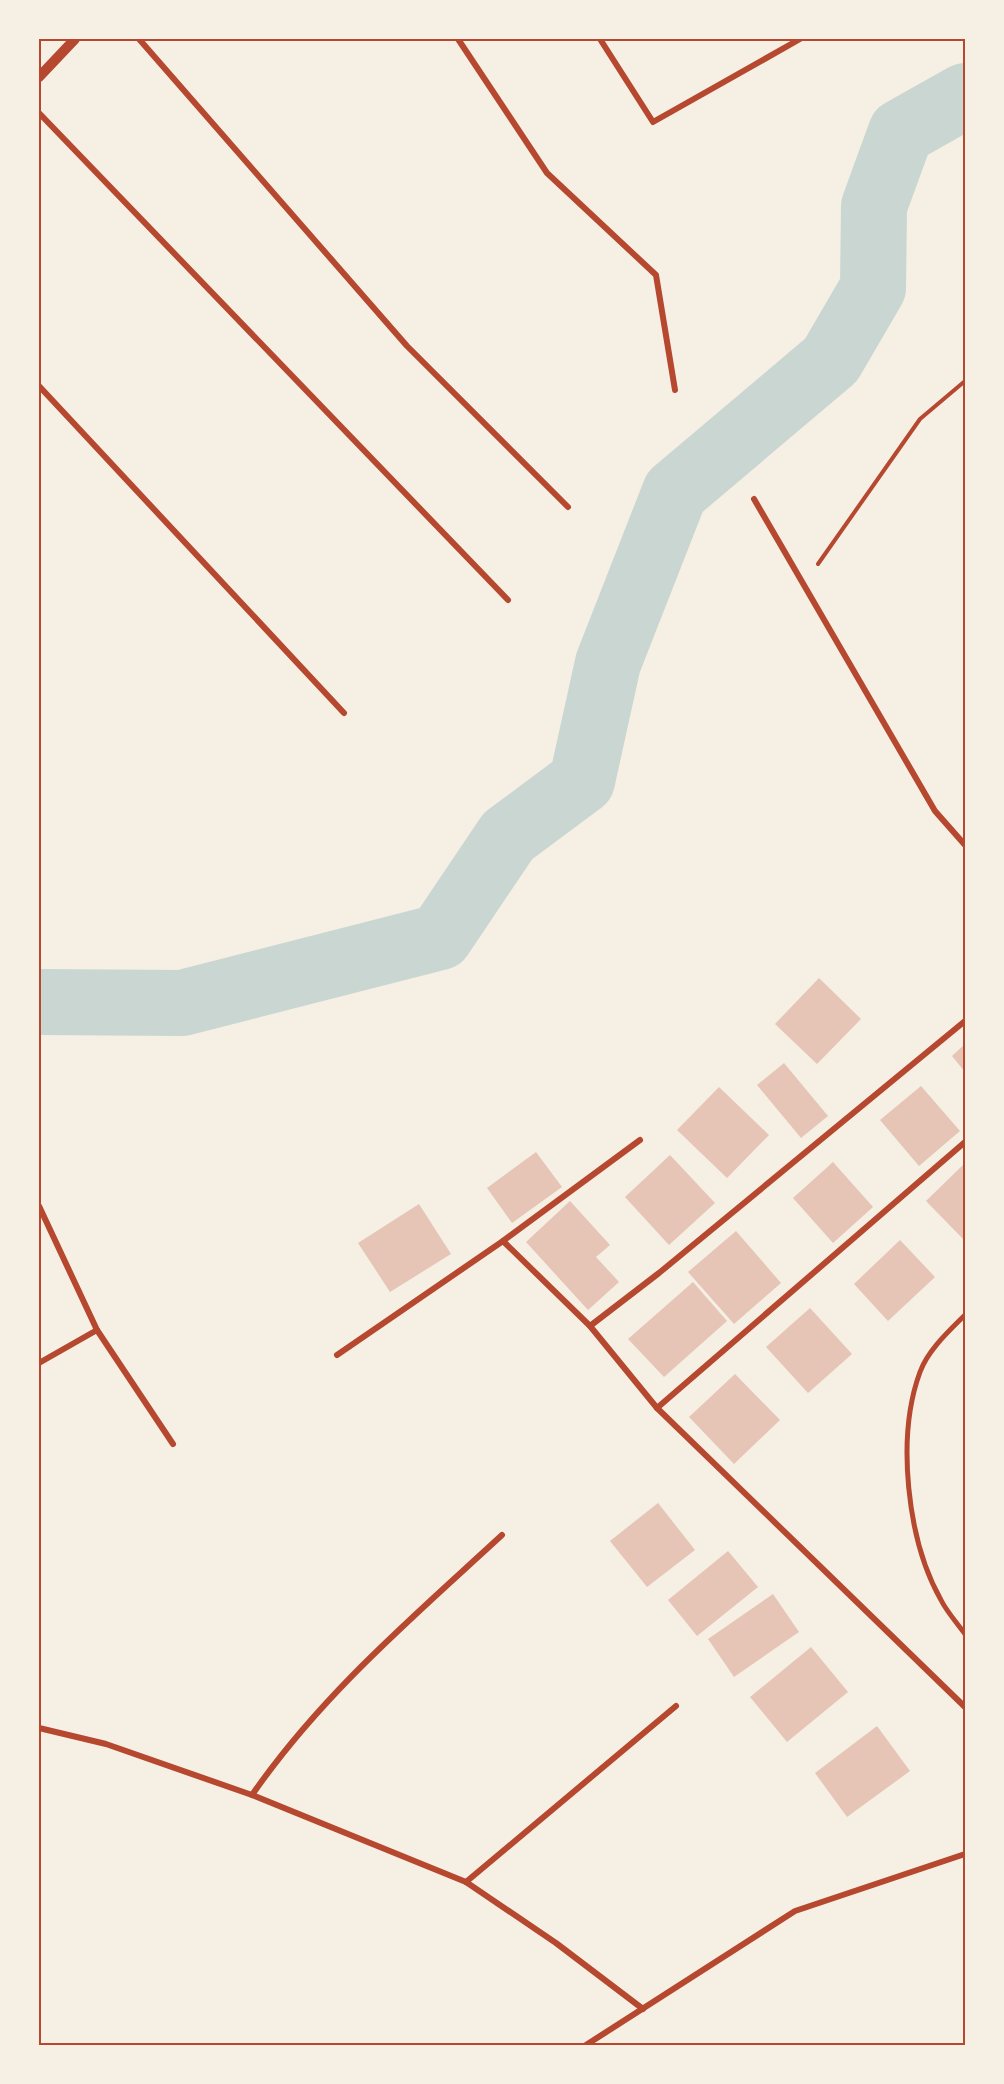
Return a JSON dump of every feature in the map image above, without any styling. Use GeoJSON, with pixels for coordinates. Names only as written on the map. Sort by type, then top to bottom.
{"type":"FeatureCollection","features":[{"type":"Feature","properties":{"kind":"street"},"geometry":{"type":"LineString","coordinates":[[39,76],[75,39]]}},
{"type":"Feature","properties":{"kind":"street"},"geometry":{"type":"LineString","coordinates":[[139,39],[407,346],[568,507]]}},
{"type":"Feature","properties":{"kind":"street"},"geometry":{"type":"LineString","coordinates":[[458,39],[547,173],[656,275],[675,390]]}},
{"type":"Feature","properties":{"kind":"street"},"geometry":{"type":"LineString","coordinates":[[600,39],[653,122],[800,39]]}},
{"type":"Feature","properties":{"kind":"street"},"geometry":{"type":"LineString","coordinates":[[39,113],[508,600]]}},
{"type":"Feature","properties":{"kind":"street"},"geometry":{"type":"LineString","coordinates":[[39,386],[344,713]]}},
{"type":"Feature","properties":{"kind":"street"},"geometry":{"type":"LineString","coordinates":[[754,499],[935,811],[965,845]]}},
{"type":"Feature","properties":{"kind":"street"},"geometry":{"type":"LineString","coordinates":[[590,1326],[659,1273],[965,1021]]}},
{"type":"Feature","properties":{"kind":"street"},"geometry":{"type":"LineString","coordinates":[[337,1355],[503,1241],[640,1140]]}},
{"type":"Feature","properties":{"kind":"street"},"geometry":{"type":"LineString","coordinates":[[657,1408],[965,1142]]}},
{"type":"Feature","properties":{"kind":"street"},"geometry":{"type":"LineString","coordinates":[[39,1206],[97,1329],[173,1444]]}},
{"type":"Feature","properties":{"kind":"street"},"geometry":{"type":"LineString","coordinates":[[503,1241],[590,1326],[657,1408],[965,1707]]}},
{"type":"Feature","properties":{"kind":"street"},"geometry":{"type":"LineString","coordinates":[[965,1315],[940,1340],[920,1371],[907,1430],[909,1478],[916,1540],[940,1600],[965,1634]]}},
{"type":"Feature","properties":{"kind":"street"},"geometry":{"type":"LineString","coordinates":[[39,1363],[97,1329]]}},
{"type":"Feature","properties":{"kind":"street"},"geometry":{"type":"LineString","coordinates":[[252,1795],[284,1749],[359,1667],[502,1535]]}},
{"type":"Feature","properties":{"kind":"street"},"geometry":{"type":"LineString","coordinates":[[466,1882],[676,1706]]}},
{"type":"Feature","properties":{"kind":"street"},"geometry":{"type":"LineString","coordinates":[[39,1728],[106,1744],[252,1795],[466,1882],[556,1943],[643,2009]]}},
{"type":"Feature","properties":{"kind":"street"},"geometry":{"type":"LineString","coordinates":[[586,2045],[795,1911],[965,1854]]}},
{"type":"Feature","properties":{"kind":"path"},"geometry":{"type":"LineString","coordinates":[[804,582],[920,419],[965,381]]}},
{"type":"Feature","properties":{"kind":"building"},"geometry":{"type":"Polygon","coordinates":[[[819,978],[861,1019],[817,1064],[775,1024],[819,978]]]}},
{"type":"Feature","properties":{"kind":"building"},"geometry":{"type":"Polygon","coordinates":[[[965,1044],[965,1072],[952,1056],[965,1044]]]}},
{"type":"Feature","properties":{"kind":"building"},"geometry":{"type":"Polygon","coordinates":[[[784,1063],[828,1116],[801,1138],[757,1085],[784,1063]]]}},
{"type":"Feature","properties":{"kind":"building"},"geometry":{"type":"Polygon","coordinates":[[[921,1086],[960,1131],[919,1166],[880,1120],[921,1086]]]}},
{"type":"Feature","properties":{"kind":"building"},"geometry":{"type":"Polygon","coordinates":[[[719,1087],[769,1135],[727,1178],[677,1130],[719,1087]]]}},
{"type":"Feature","properties":{"kind":"building"},"geometry":{"type":"Polygon","coordinates":[[[536,1152],[562,1187],[512,1223],[487,1188],[536,1152]]]}},
{"type":"Feature","properties":{"kind":"building"},"geometry":{"type":"Polygon","coordinates":[[[670,1155],[715,1203],[669,1245],[625,1197],[670,1155]]]}},
{"type":"Feature","properties":{"kind":"building"},"geometry":{"type":"Polygon","coordinates":[[[833,1162],[873,1207],[833,1243],[793,1198],[833,1162]]]}},
{"type":"Feature","properties":{"kind":"building"},"geometry":{"type":"Polygon","coordinates":[[[965,1163],[965,1241],[926,1201],[965,1163]]]}},
{"type":"Feature","properties":{"kind":"building"},"geometry":{"type":"Polygon","coordinates":[[[570,1201],[610,1245],[596,1257],[619,1282],[588,1310],[526,1242],[570,1201]]]}},
{"type":"Feature","properties":{"kind":"building"},"geometry":{"type":"Polygon","coordinates":[[[419,1204],[451,1254],[390,1292],[358,1243],[419,1204]]]}},
{"type":"Feature","properties":{"kind":"building"},"geometry":{"type":"Polygon","coordinates":[[[736,1231],[781,1283],[734,1324],[688,1272],[736,1231]]]}},
{"type":"Feature","properties":{"kind":"building"},"geometry":{"type":"Polygon","coordinates":[[[900,1240],[935,1277],[888,1321],[854,1284],[900,1240]]]}},
{"type":"Feature","properties":{"kind":"building"},"geometry":{"type":"Polygon","coordinates":[[[693,1282],[727,1321],[664,1377],[628,1339],[693,1282]]]}},
{"type":"Feature","properties":{"kind":"building"},"geometry":{"type":"Polygon","coordinates":[[[810,1308],[852,1354],[808,1393],[766,1347],[810,1308]]]}},
{"type":"Feature","properties":{"kind":"building"},"geometry":{"type":"Polygon","coordinates":[[[735,1374],[780,1420],[734,1464],[689,1417],[735,1374]]]}},
{"type":"Feature","properties":{"kind":"building"},"geometry":{"type":"Polygon","coordinates":[[[658,1503],[695,1550],[647,1587],[610,1541],[658,1503]]]}},
{"type":"Feature","properties":{"kind":"building"},"geometry":{"type":"Polygon","coordinates":[[[728,1551],[758,1587],[697,1636],[668,1600],[728,1551]]]}},
{"type":"Feature","properties":{"kind":"building"},"geometry":{"type":"Polygon","coordinates":[[[773,1594],[799,1632],[734,1677],[708,1639],[773,1594]]]}},
{"type":"Feature","properties":{"kind":"building"},"geometry":{"type":"Polygon","coordinates":[[[811,1647],[848,1692],[787,1742],[750,1697],[811,1647]]]}},
{"type":"Feature","properties":{"kind":"building"},"geometry":{"type":"Polygon","coordinates":[[[877,1726],[910,1771],[847,1817],[815,1773],[877,1726]]]}},
{"type":"Feature","properties":{"kind":"waterway"},"geometry":{"type":"LineString","coordinates":[[39,1002],[182,1003],[440,937],[508,836],[582,781],[608,663],[675,492],[831,360],[873,288],[874,206],[901,132],[965,96]]}}]}
